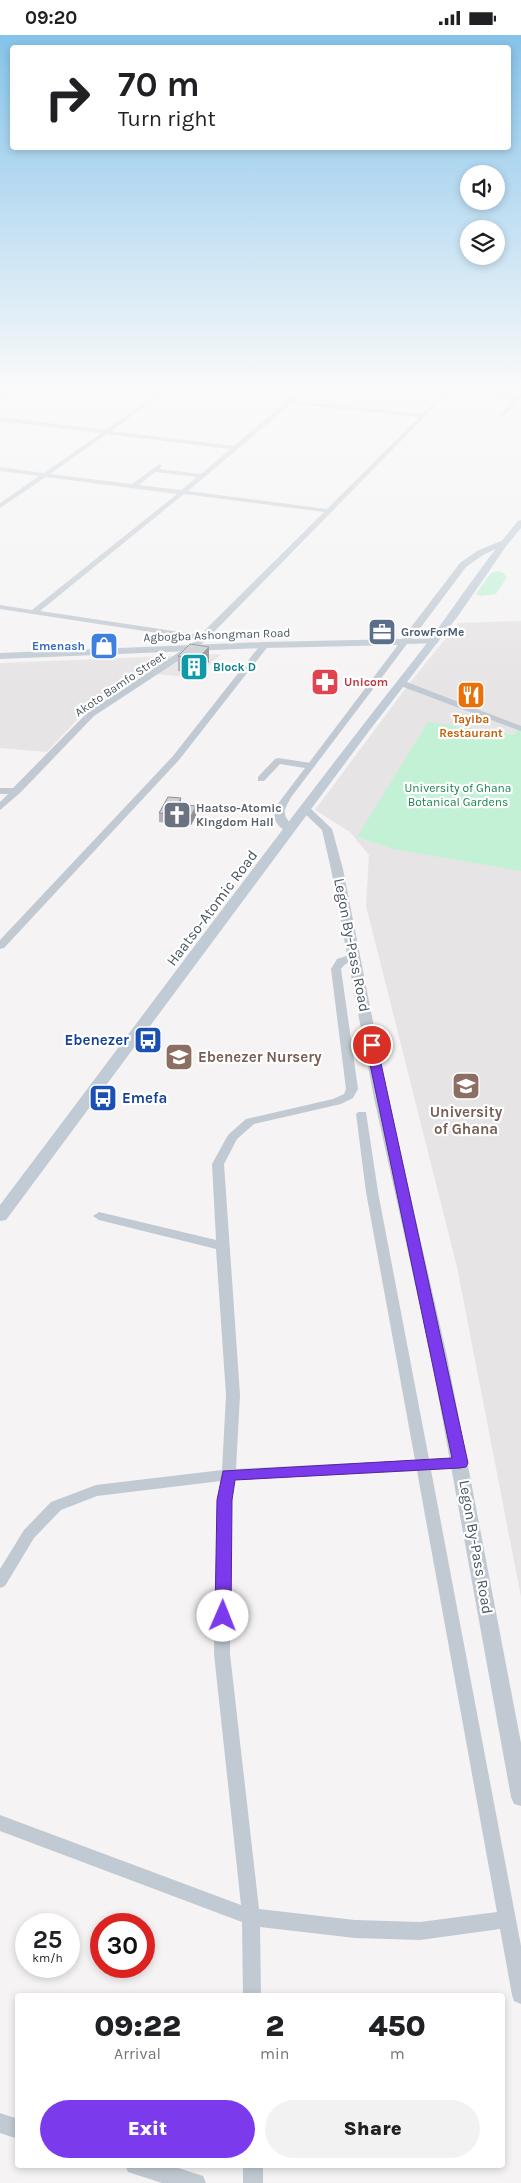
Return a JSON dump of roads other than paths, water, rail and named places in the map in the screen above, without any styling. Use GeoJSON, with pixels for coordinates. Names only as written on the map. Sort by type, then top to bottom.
{"type":"FeatureCollection","features":[{"type":"Feature","properties":{"kind":"main road","name":"Haatso-Atomic Road"},"geometry":{"type":"LineString","coordinates":[[0,1216],[305,809],[434,641],[504,543],[521,523]]}},
{"type":"Feature","properties":{"kind":"street"},"geometry":{"type":"LineString","coordinates":[[0,506],[24,489]]}},
{"type":"Feature","properties":{"kind":"street"},"geometry":{"type":"LineString","coordinates":[[151,489],[329,511]]}},
{"type":"Feature","properties":{"kind":"street"},"geometry":{"type":"LineString","coordinates":[[34,612],[186,489]]}},
{"type":"Feature","properties":{"kind":"street","name":"Akoto Bamfo Street"},"geometry":{"type":"LineString","coordinates":[[0,807],[91,715],[193,647],[203,638],[351,489]]}},
{"type":"Feature","properties":{"kind":"street"},"geometry":{"type":"LineString","coordinates":[[290,829],[283,825],[280,820],[280,809],[311,766],[463,565],[480,553],[504,543]]}},
{"type":"Feature","properties":{"kind":"street"},"geometry":{"type":"LineString","coordinates":[[0,607],[203,638]]}},
{"type":"Feature","properties":{"kind":"street","name":"Agbogba Ashongman Road"},"geometry":{"type":"LineString","coordinates":[[0,656],[193,647],[434,641]]}},
{"type":"Feature","properties":{"kind":"street"},"geometry":{"type":"LineString","coordinates":[[356,643],[395,656]]}},
{"type":"Feature","properties":{"kind":"street"},"geometry":{"type":"LineString","coordinates":[[0,946],[176,758],[265,645]]}},
{"type":"Feature","properties":{"kind":"street"},"geometry":{"type":"LineString","coordinates":[[402,683],[521,729]]}},
{"type":"Feature","properties":{"kind":"street"},"geometry":{"type":"LineString","coordinates":[[262,779],[278,761],[311,766]]}},
{"type":"Feature","properties":{"kind":"street"},"geometry":{"type":"LineString","coordinates":[[0,791],[17,791]]}},
{"type":"Feature","properties":{"kind":"street","name":"Legon By-Pass Road"},"geometry":{"type":"LineString","coordinates":[[305,809],[327,829],[355,956],[381,1097],[439,1356],[521,1797]]}},
{"type":"Feature","properties":{"kind":"street"},"geometry":{"type":"LineString","coordinates":[[252,1993],[251,1917],[222,1654],[224,1500],[228,1475],[233,1395],[218,1164],[232,1137],[250,1121],[337,1102],[349,1096],[352,1089],[336,969],[342,961],[355,956]]}},
{"type":"Feature","properties":{"kind":"street"},"geometry":{"type":"LineString","coordinates":[[362,1114],[372,1192],[521,1995]]}},
{"type":"Feature","properties":{"kind":"street"},"geometry":{"type":"LineString","coordinates":[[99,1216],[222,1246]]}},
{"type":"Feature","properties":{"kind":"street"},"geometry":{"type":"LineString","coordinates":[[0,1582],[30,1534],[56,1506],[96,1491],[228,1475],[460,1463]]}},
{"type":"Feature","properties":{"kind":"street"},"geometry":{"type":"LineString","coordinates":[[0,1823],[251,1917],[355,1929],[420,1931],[507,1919]]}},
{"type":"Feature","properties":{"kind":"street"},"geometry":{"type":"LineString","coordinates":[[0,2123],[15,2128]]}},
{"type":"Feature","properties":{"kind":"street"},"geometry":{"type":"LineString","coordinates":[[145,2168],[196,2183]]}},
{"type":"Feature","properties":{"kind":"street"},"geometry":{"type":"LineString","coordinates":[[253,2168],[253,2183]]}},
{"type":"Feature","properties":{"kind":"place","name":"GrowForMe"},"geometry":{"type":"Point","coordinates":[382,632]}},
{"type":"Feature","properties":{"kind":"place","name":"Emenash"},"geometry":{"type":"Point","coordinates":[104,646]}},
{"type":"Feature","properties":{"kind":"place","name":"Block D"},"geometry":{"type":"Point","coordinates":[194,667]}},
{"type":"Feature","properties":{"kind":"place","name":"Unicom"},"geometry":{"type":"Point","coordinates":[325,682]}},
{"type":"Feature","properties":{"kind":"place","name":"Tayiba Restaurant"},"geometry":{"type":"Point","coordinates":[471,695]}},
{"type":"Feature","properties":{"kind":"place","name":"Haatso-Atomic Kingdom Hall"},"geometry":{"type":"Point","coordinates":[177,815]}},
{"type":"Feature","properties":{"kind":"place","name":"Ebenezer"},"geometry":{"type":"Point","coordinates":[148,1040]}},
{"type":"Feature","properties":{"kind":"place","name":"Ebenezer Nursery"},"geometry":{"type":"Point","coordinates":[179,1057]}},
{"type":"Feature","properties":{"kind":"place","name":"University of Ghana"},"geometry":{"type":"Point","coordinates":[466,1086]}},
{"type":"Feature","properties":{"kind":"place","name":"Emefa"},"geometry":{"type":"Point","coordinates":[103,1098]}},
{"type":"Feature","properties":{"kind":"park label","name":"University of Ghana Botanical Gardens"},"geometry":{"type":"Point","coordinates":[458,795]}}]}
